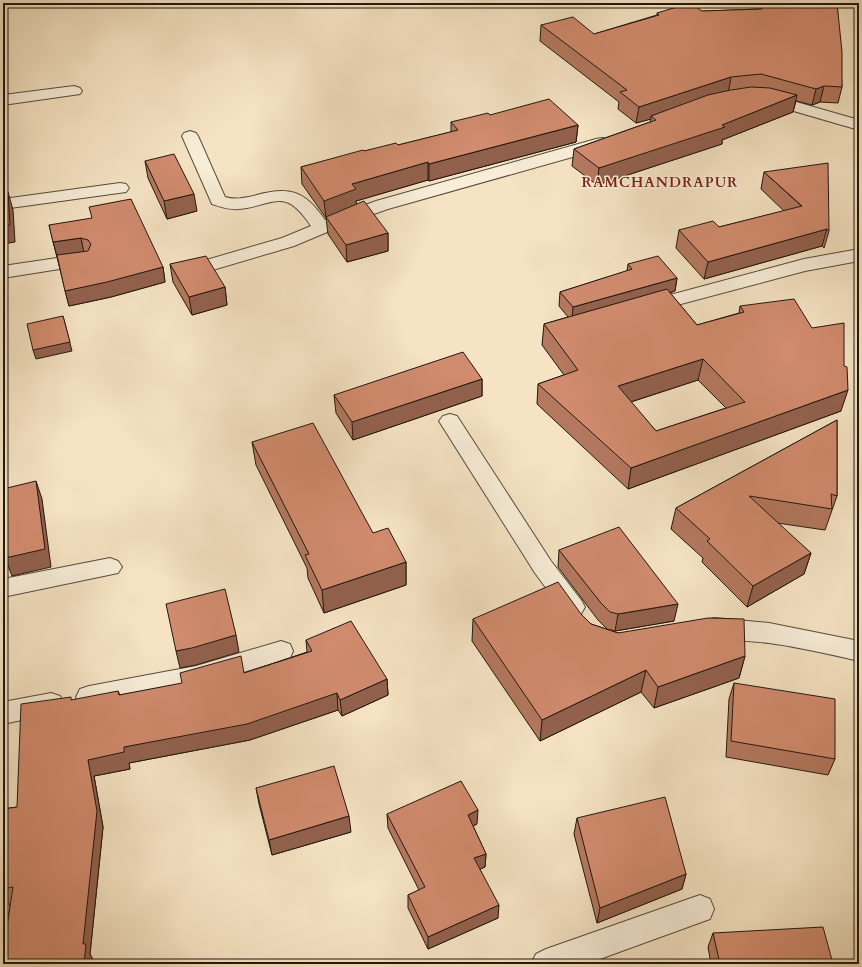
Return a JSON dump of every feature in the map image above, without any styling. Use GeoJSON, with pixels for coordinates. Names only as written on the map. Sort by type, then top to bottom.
{"type":"FeatureCollection","features":[{"type":"Feature","properties":{"kind":"street"},"geometry":{"type":"LineString","coordinates":[[3,100],[74,90]]}},
{"type":"Feature","properties":{"kind":"street"},"geometry":{"type":"LineString","coordinates":[[752,97],[769,98],[859,125]]}},
{"type":"Feature","properties":{"kind":"street"},"geometry":{"type":"LineString","coordinates":[[190,136],[218,200],[225,204],[235,205],[281,195],[291,196],[304,204],[322,228]]}},
{"type":"Feature","properties":{"kind":"street"},"geometry":{"type":"LineString","coordinates":[[189,271],[288,242],[345,218],[382,205],[543,161],[616,138]]}},
{"type":"Feature","properties":{"kind":"street"},"geometry":{"type":"LineString","coordinates":[[3,204],[120,188]]}},
{"type":"Feature","properties":{"kind":"street"},"geometry":{"type":"LineString","coordinates":[[630,312],[804,265],[859,255]]}},
{"type":"Feature","properties":{"kind":"street"},"geometry":{"type":"LineString","coordinates":[[3,272],[84,260]]}},
{"type":"Feature","properties":{"kind":"street"},"geometry":{"type":"LineString","coordinates":[[450,421],[543,567],[584,622]]}},
{"type":"Feature","properties":{"kind":"street"},"geometry":{"type":"LineString","coordinates":[[3,588],[110,567]]}},
{"type":"Feature","properties":{"kind":"street"},"geometry":{"type":"LineString","coordinates":[[694,629],[754,630],[794,636],[859,651]]}},
{"type":"Feature","properties":{"kind":"street"},"geometry":{"type":"LineString","coordinates":[[3,713],[196,676],[281,651]]}},
{"type":"Feature","properties":{"kind":"street"},"geometry":{"type":"LineString","coordinates":[[546,964],[700,909]]}},
{"type":"Feature","properties":{"kind":"building"},"geometry":{"type":"Polygon","coordinates":[[[690,3],[702,11],[762,9],[762,3],[837,3],[842,52],[842,87],[824,86],[816,89],[761,74],[731,77],[639,107],[620,92],[627,90],[541,25],[573,17],[594,34],[659,15],[657,13],[690,3]]]}},
{"type":"Feature","properties":{"kind":"building"},"geometry":{"type":"Polygon","coordinates":[[[751,87],[770,88],[797,95],[722,125],[725,127],[599,168],[574,149],[656,120],[651,116],[708,95],[751,87]]]}},
{"type":"Feature","properties":{"kind":"building"},"geometry":{"type":"Polygon","coordinates":[[[549,99],[578,125],[429,164],[428,162],[352,184],[356,189],[324,201],[301,167],[363,150],[396,143],[398,145],[458,130],[451,122],[488,113],[490,115],[549,99]]]}},
{"type":"Feature","properties":{"kind":"building"},"geometry":{"type":"Polygon","coordinates":[[[174,154],[194,194],[164,201],[145,161],[174,154]]]}},
{"type":"Feature","properties":{"kind":"building"},"geometry":{"type":"Polygon","coordinates":[[[828,163],[829,231],[827,229],[708,262],[679,230],[713,221],[719,227],[802,206],[764,172],[828,163]]]}},
{"type":"Feature","properties":{"kind":"building"},"geometry":{"type":"Polygon","coordinates":[[[8,192],[10,225],[3,226],[3,193],[8,192]]]}},
{"type":"Feature","properties":{"kind":"building"},"geometry":{"type":"Polygon","coordinates":[[[131,199],[163,267],[107,282],[65,291],[57,255],[88,251],[91,244],[88,240],[81,238],[53,242],[49,225],[92,218],[89,207],[131,199]]]}},
{"type":"Feature","properties":{"kind":"building"},"geometry":{"type":"Polygon","coordinates":[[[364,201],[388,233],[346,245],[326,217],[364,201]]]}},
{"type":"Feature","properties":{"kind":"building"},"geometry":{"type":"Polygon","coordinates":[[[206,256],[225,287],[189,297],[170,264],[206,256]]]}},
{"type":"Feature","properties":{"kind":"building"},"geometry":{"type":"Polygon","coordinates":[[[658,256],[677,278],[573,307],[560,292],[632,269],[628,264],[658,256]]]}},
{"type":"Feature","properties":{"kind":"building"},"geometry":{"type":"Polygon","coordinates":[[[667,289],[697,325],[744,312],[740,306],[794,299],[812,328],[844,323],[844,366],[847,367],[848,390],[631,468],[538,384],[578,370],[544,324],[667,289]],[[703,359],[618,386],[656,431],[745,402],[703,359]]]}},
{"type":"Feature","properties":{"kind":"building"},"geometry":{"type":"Polygon","coordinates":[[[63,316],[70,342],[33,350],[27,324],[63,316]]]}},
{"type":"Feature","properties":{"kind":"building"},"geometry":{"type":"Polygon","coordinates":[[[463,352],[482,379],[352,422],[334,395],[463,352]]]}},
{"type":"Feature","properties":{"kind":"building"},"geometry":{"type":"Polygon","coordinates":[[[837,420],[837,496],[831,494],[832,509],[749,496],[811,553],[753,586],[707,541],[710,539],[676,508],[837,420]]]}},
{"type":"Feature","properties":{"kind":"building"},"geometry":{"type":"Polygon","coordinates":[[[313,423],[373,533],[388,528],[406,562],[322,590],[305,555],[309,554],[252,442],[313,423]]]}},
{"type":"Feature","properties":{"kind":"building"},"geometry":{"type":"Polygon","coordinates":[[[36,481],[45,549],[5,558],[3,539],[3,489],[36,481]]]}},
{"type":"Feature","properties":{"kind":"building"},"geometry":{"type":"Polygon","coordinates":[[[619,527],[678,604],[618,614],[610,612],[601,603],[559,550],[619,527]]]}},
{"type":"Feature","properties":{"kind":"building"},"geometry":{"type":"Polygon","coordinates":[[[558,582],[581,614],[591,624],[618,633],[708,618],[744,619],[745,656],[658,687],[646,670],[542,720],[473,619],[558,582]]]}},
{"type":"Feature","properties":{"kind":"building"},"geometry":{"type":"Polygon","coordinates":[[[225,589],[236,635],[192,648],[176,651],[166,604],[225,589]]]}},
{"type":"Feature","properties":{"kind":"building"},"geometry":{"type":"Polygon","coordinates":[[[351,621],[387,679],[340,700],[337,693],[247,724],[124,747],[124,752],[88,760],[97,811],[83,944],[86,944],[84,964],[3,964],[3,953],[13,887],[3,889],[3,809],[17,807],[21,704],[71,697],[71,700],[118,691],[119,695],[182,683],[180,673],[241,656],[244,673],[312,651],[306,640],[351,621]]]}},
{"type":"Feature","properties":{"kind":"building"},"geometry":{"type":"Polygon","coordinates":[[[734,683],[835,699],[835,759],[731,741],[734,683]]]}},
{"type":"Feature","properties":{"kind":"building"},"geometry":{"type":"Polygon","coordinates":[[[334,766],[349,816],[269,840],[256,788],[334,766]]]}},
{"type":"Feature","properties":{"kind":"building"},"geometry":{"type":"Polygon","coordinates":[[[461,781],[478,810],[468,815],[486,854],[474,858],[499,905],[428,937],[408,895],[425,887],[387,814],[461,781]]]}},
{"type":"Feature","properties":{"kind":"building"},"geometry":{"type":"Polygon","coordinates":[[[665,797],[686,874],[600,908],[577,818],[665,797]]]}},
{"type":"Feature","properties":{"kind":"building"},"geometry":{"type":"Polygon","coordinates":[[[823,927],[832,960],[766,964],[720,964],[713,933],[823,927]]]}},
{"type":"Feature","properties":{"kind":"district","name":"RAMCHANDRAPUR"},"geometry":{"type":"Point","coordinates":[660,182]}}]}
